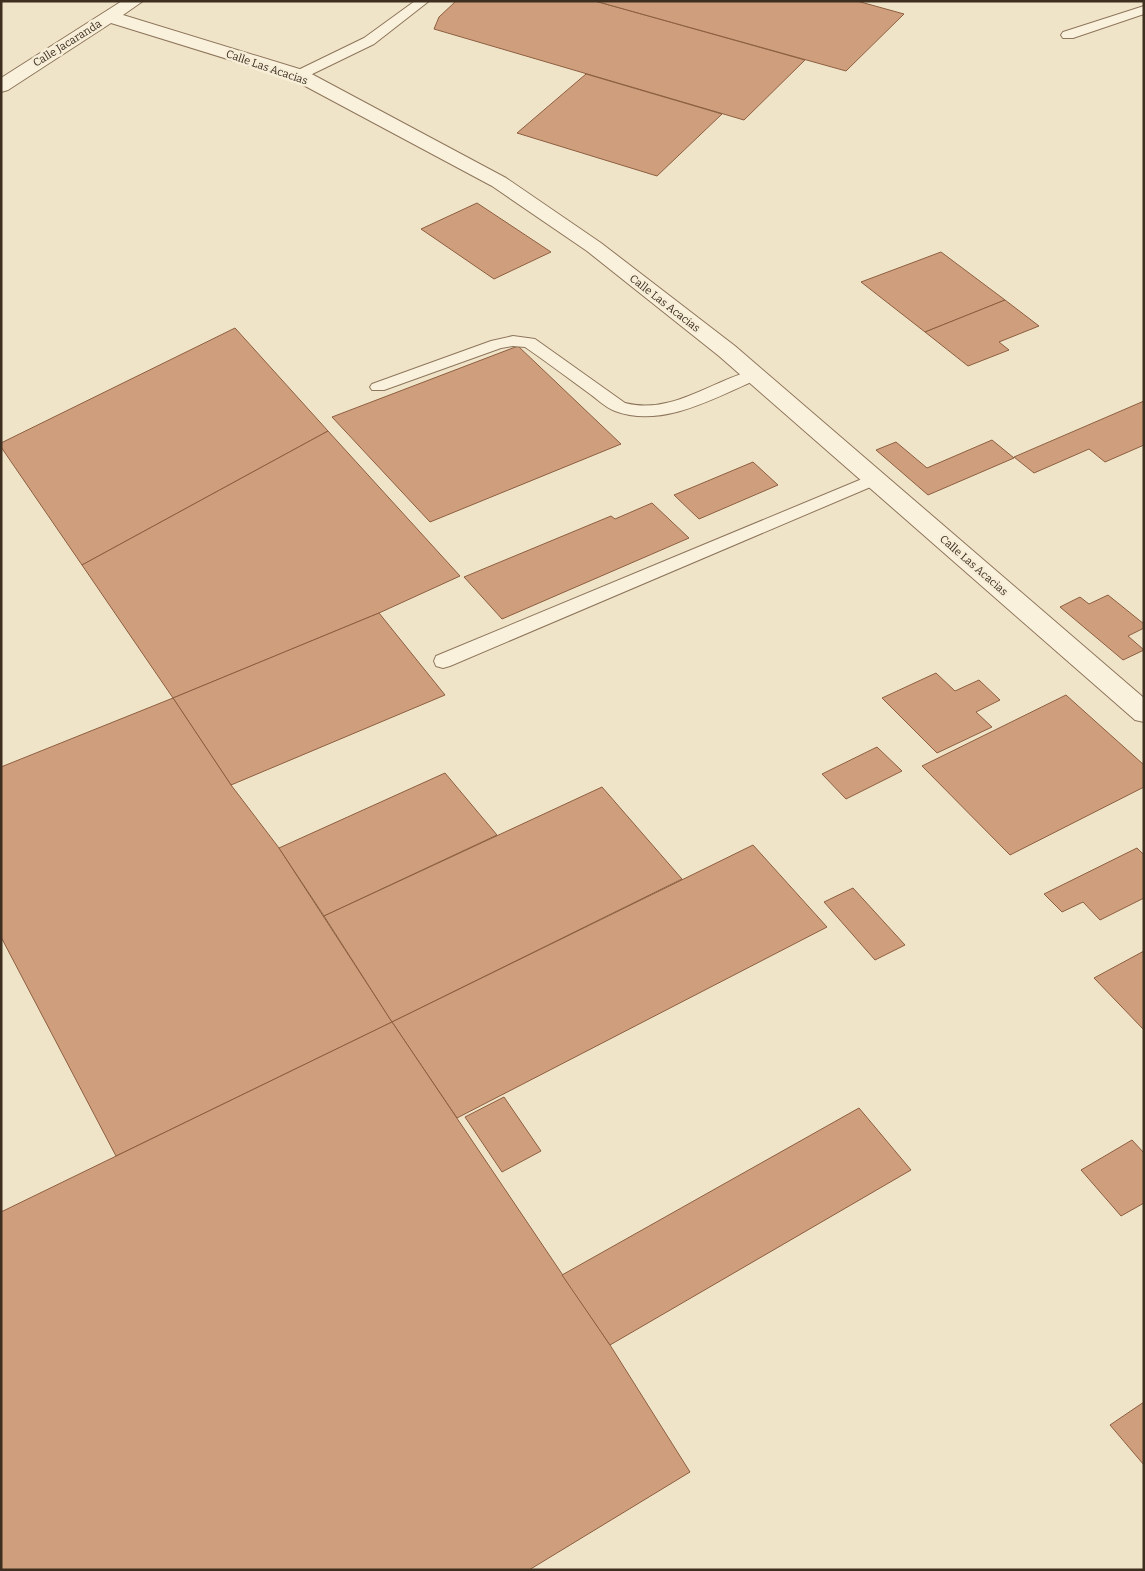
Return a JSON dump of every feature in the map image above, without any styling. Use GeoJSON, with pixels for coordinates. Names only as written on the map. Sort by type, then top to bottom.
{"type":"FeatureCollection","features":[{"type":"Feature","properties":{"kind":"street","name":"Calle Jacaranda"},"geometry":{"type":"LineString","coordinates":[[1,86],[134,1]]}},
{"type":"Feature","properties":{"kind":"street","name":"Calle Las Acacias"},"geometry":{"type":"LineString","coordinates":[[110,16],[299,75],[499,182],[594,247],[754,375],[1144,713]]}},
{"type":"Feature","properties":{"kind":"lane"},"geometry":{"type":"LineString","coordinates":[[299,75],[369,41],[423,1]]}},
{"type":"Feature","properties":{"kind":"lane"},"geometry":{"type":"LineString","coordinates":[[1068,35],[1144,10]]}},
{"type":"Feature","properties":{"kind":"lane"},"geometry":{"type":"LineString","coordinates":[[378,387],[497,344],[513,341],[528,342],[619,407],[631,412],[657,411],[711,394],[754,375]]}},
{"type":"Feature","properties":{"kind":"lane"},"geometry":{"type":"LineString","coordinates":[[443,661],[874,479]]}},
{"type":"Feature","properties":{"kind":"building"},"geometry":{"type":"Polygon","coordinates":[[[456,1],[595,1],[805,60],[744,120],[434,29],[439,17],[456,1]]]}},
{"type":"Feature","properties":{"kind":"building"},"geometry":{"type":"Polygon","coordinates":[[[595,1],[857,1],[904,14],[846,71],[595,1]]]}},
{"type":"Feature","properties":{"kind":"building"},"geometry":{"type":"Polygon","coordinates":[[[586,74],[722,114],[657,176],[517,133],[586,74]]]}},
{"type":"Feature","properties":{"kind":"building"},"geometry":{"type":"Polygon","coordinates":[[[477,203],[551,252],[494,279],[421,229],[477,203]]]}},
{"type":"Feature","properties":{"kind":"building"},"geometry":{"type":"Polygon","coordinates":[[[941,252],[1005,300],[925,332],[861,282],[941,252]]]}},
{"type":"Feature","properties":{"kind":"building"},"geometry":{"type":"Polygon","coordinates":[[[1005,300],[1039,326],[999,342],[1009,350],[968,366],[925,332],[1005,300]]]}},
{"type":"Feature","properties":{"kind":"building"},"geometry":{"type":"Polygon","coordinates":[[[235,328],[328,431],[82,565],[1,447],[1,443],[235,328]]]}},
{"type":"Feature","properties":{"kind":"building"},"geometry":{"type":"Polygon","coordinates":[[[518,346],[621,444],[430,522],[332,417],[518,346]]]}},
{"type":"Feature","properties":{"kind":"building"},"geometry":{"type":"Polygon","coordinates":[[[1144,401],[1144,445],[1105,462],[1089,449],[1034,473],[1014,457],[1144,401]]]}},
{"type":"Feature","properties":{"kind":"building"},"geometry":{"type":"Polygon","coordinates":[[[328,431],[460,576],[379,613],[173,698],[82,565],[328,431]]]}},
{"type":"Feature","properties":{"kind":"building"},"geometry":{"type":"Polygon","coordinates":[[[992,440],[1014,458],[928,495],[876,450],[896,442],[927,468],[992,440]]]}},
{"type":"Feature","properties":{"kind":"building"},"geometry":{"type":"Polygon","coordinates":[[[753,462],[778,485],[699,519],[674,495],[753,462]]]}},
{"type":"Feature","properties":{"kind":"building"},"geometry":{"type":"Polygon","coordinates":[[[652,503],[689,538],[502,619],[464,577],[611,516],[615,519],[652,503]]]}},
{"type":"Feature","properties":{"kind":"building"},"geometry":{"type":"Polygon","coordinates":[[[1108,595],[1144,624],[1144,628],[1128,636],[1144,650],[1123,660],[1060,607],[1080,597],[1089,604],[1108,595]]]}},
{"type":"Feature","properties":{"kind":"building"},"geometry":{"type":"Polygon","coordinates":[[[379,613],[445,695],[231,785],[173,698],[379,613]]]}},
{"type":"Feature","properties":{"kind":"building"},"geometry":{"type":"Polygon","coordinates":[[[936,673],[955,691],[979,680],[1000,700],[976,712],[992,727],[937,753],[882,698],[936,673]]]}},
{"type":"Feature","properties":{"kind":"building"},"geometry":{"type":"Polygon","coordinates":[[[1066,695],[1144,765],[1144,787],[1010,855],[922,766],[1066,695]]]}},
{"type":"Feature","properties":{"kind":"building"},"geometry":{"type":"Polygon","coordinates":[[[173,698],[231,785],[279,848],[392,1022],[116,1156],[1,937],[1,767],[173,698]]]}},
{"type":"Feature","properties":{"kind":"building"},"geometry":{"type":"Polygon","coordinates":[[[877,747],[902,771],[846,799],[822,774],[877,747]]]}},
{"type":"Feature","properties":{"kind":"building"},"geometry":{"type":"Polygon","coordinates":[[[445,773],[497,835],[324,916],[279,848],[445,773]]]}},
{"type":"Feature","properties":{"kind":"building"},"geometry":{"type":"Polygon","coordinates":[[[602,787],[682,879],[392,1022],[324,916],[602,787]]]}},
{"type":"Feature","properties":{"kind":"building"},"geometry":{"type":"Polygon","coordinates":[[[753,845],[827,927],[457,1118],[392,1022],[753,845]]]}},
{"type":"Feature","properties":{"kind":"building"},"geometry":{"type":"Polygon","coordinates":[[[1137,848],[1144,855],[1144,898],[1100,920],[1083,902],[1062,912],[1044,894],[1137,848]]]}},
{"type":"Feature","properties":{"kind":"building"},"geometry":{"type":"Polygon","coordinates":[[[853,888],[905,945],[875,960],[824,902],[853,888]]]}},
{"type":"Feature","properties":{"kind":"building"},"geometry":{"type":"Polygon","coordinates":[[[1144,951],[1144,1030],[1094,978],[1144,951]]]}},
{"type":"Feature","properties":{"kind":"building"},"geometry":{"type":"Polygon","coordinates":[[[392,1022],[610,1345],[690,1472],[529,1570],[1,1570],[1,1212],[392,1022]]]}},
{"type":"Feature","properties":{"kind":"building"},"geometry":{"type":"Polygon","coordinates":[[[504,1097],[541,1151],[502,1172],[465,1117],[504,1097]]]}},
{"type":"Feature","properties":{"kind":"building"},"geometry":{"type":"Polygon","coordinates":[[[859,1108],[911,1170],[610,1345],[562,1275],[859,1108]]]}},
{"type":"Feature","properties":{"kind":"building"},"geometry":{"type":"Polygon","coordinates":[[[1132,1140],[1144,1153],[1144,1203],[1121,1216],[1081,1170],[1132,1140]]]}},
{"type":"Feature","properties":{"kind":"building"},"geometry":{"type":"Polygon","coordinates":[[[1144,1402],[1144,1465],[1110,1425],[1144,1402]]]}}]}
